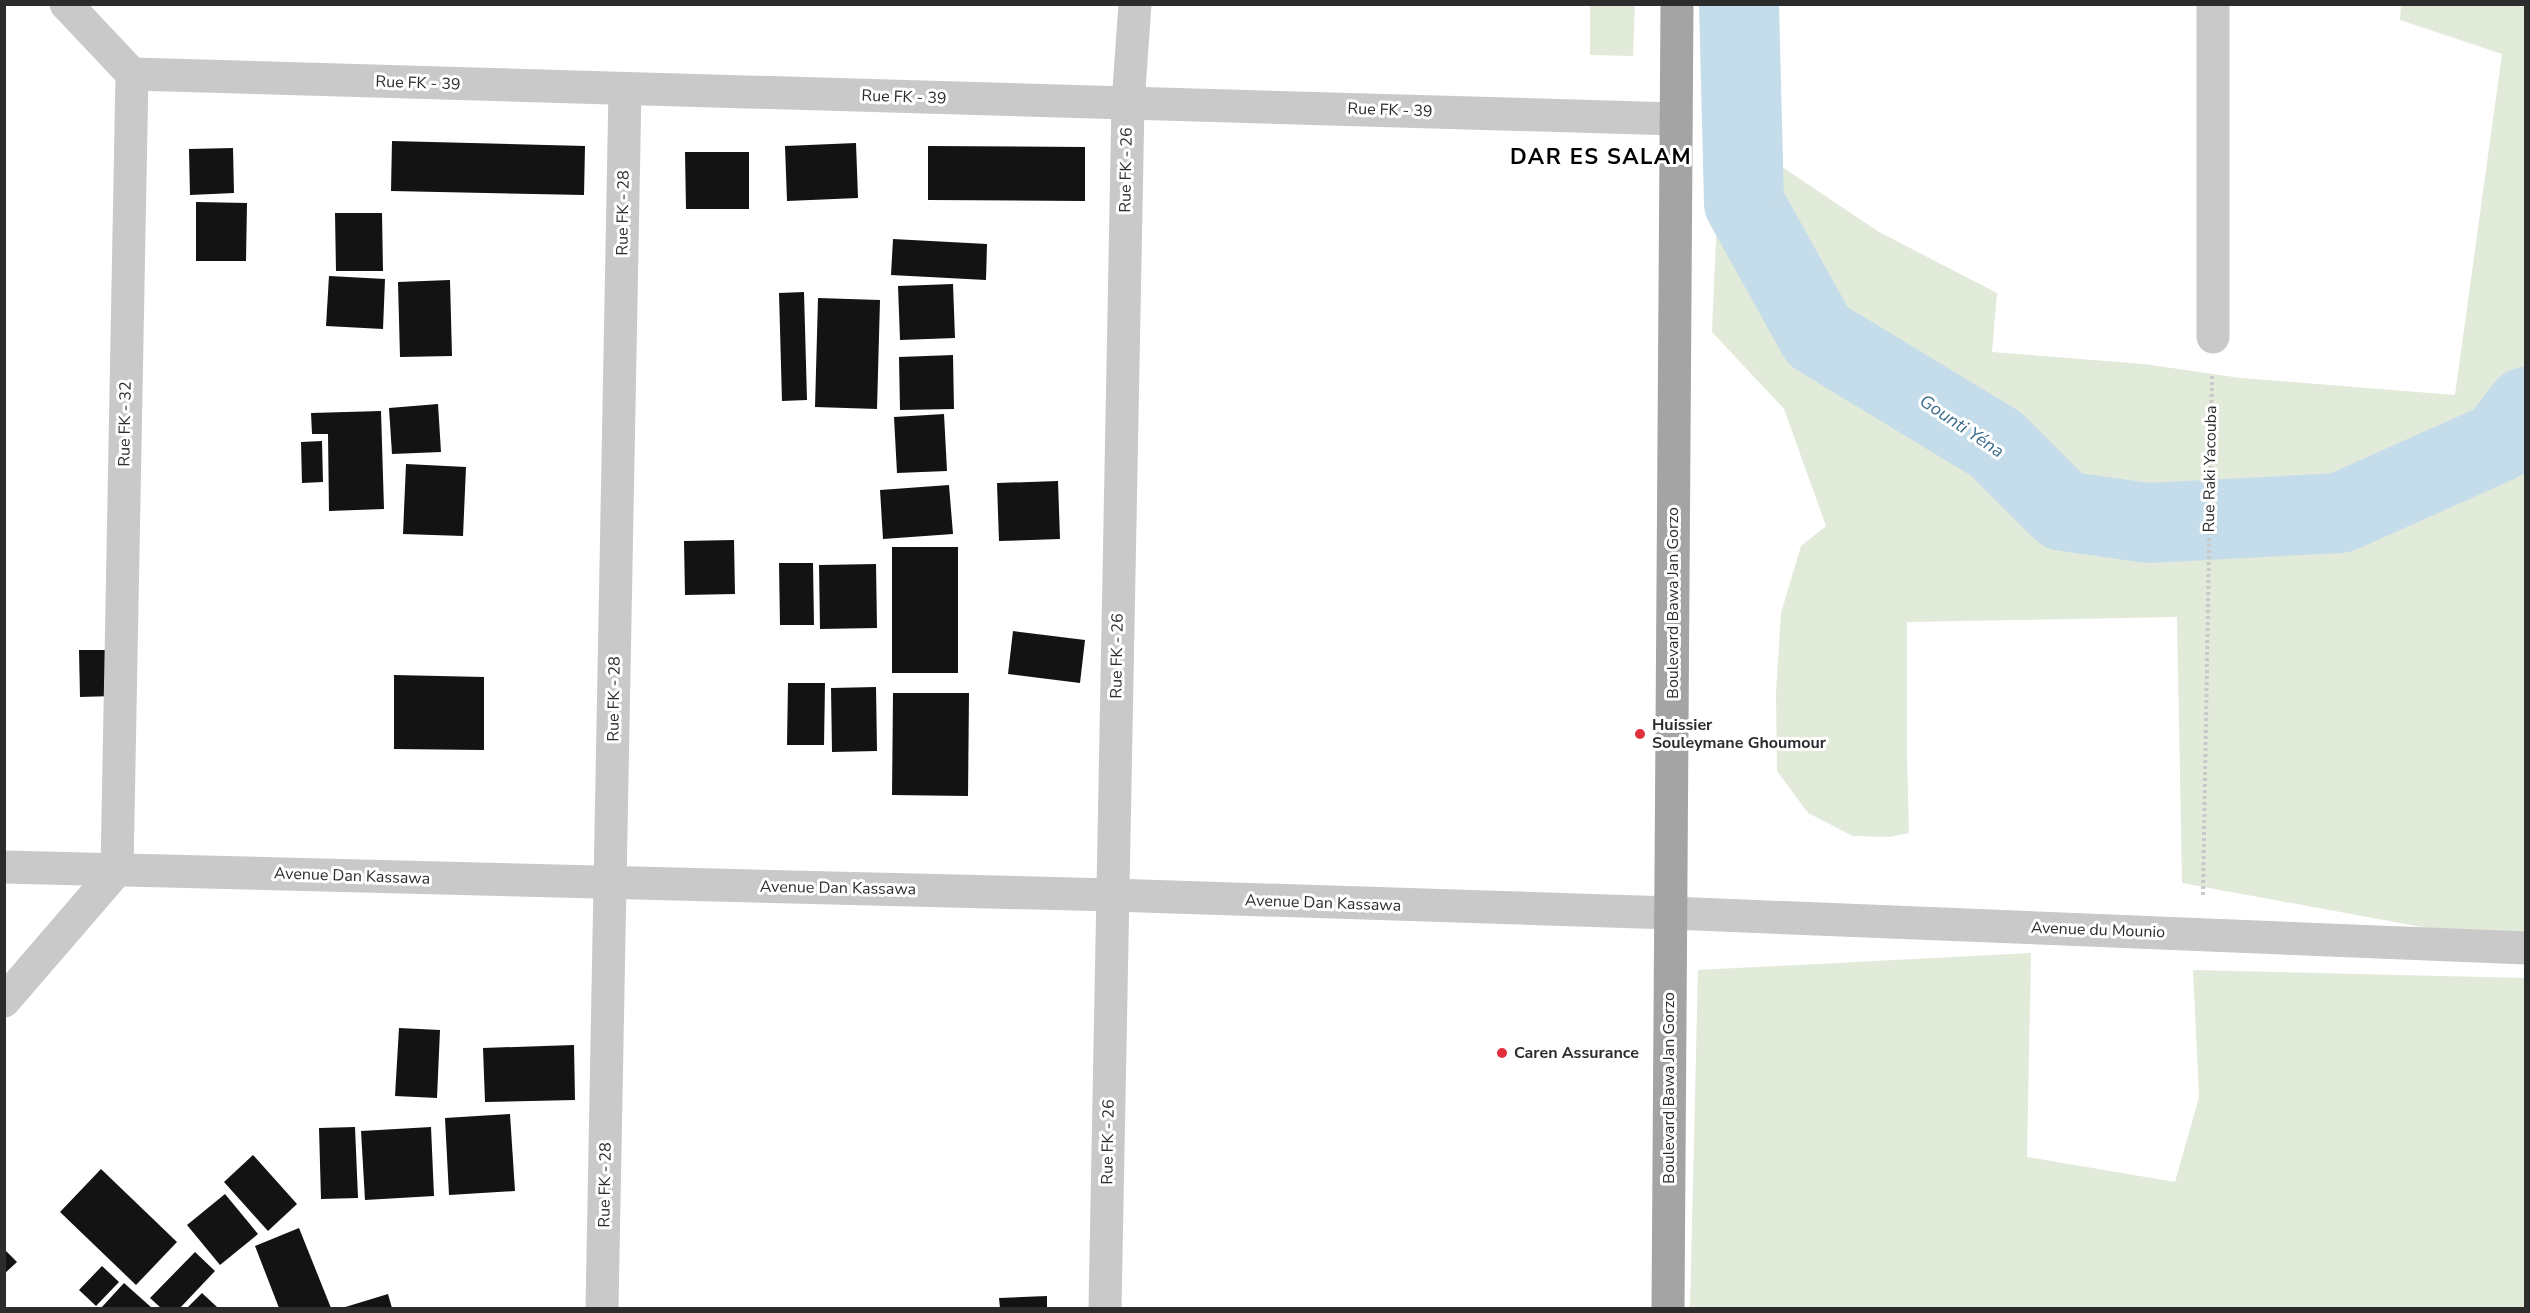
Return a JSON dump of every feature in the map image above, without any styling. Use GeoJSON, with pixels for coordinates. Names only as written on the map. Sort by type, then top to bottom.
{"type":"FeatureCollection","features":[{"type":"Feature","properties":{"kind":"main road","name":"Boulevard Bawa Jan Gorzo"},"geometry":{"type":"LineString","coordinates":[[1668,1308],[1677,4]]}},
{"type":"Feature","properties":{"kind":"street"},"geometry":{"type":"LineString","coordinates":[[66,4],[132,74]]}},
{"type":"Feature","properties":{"kind":"street","name":"Rue FK - 26"},"geometry":{"type":"LineString","coordinates":[[1105,1308],[1128,103],[1134,4]]}},
{"type":"Feature","properties":{"kind":"street"},"geometry":{"type":"LineString","coordinates":[[2213,4],[2213,337]]}},
{"type":"Feature","properties":{"kind":"street","name":"Rue FK - 39"},"geometry":{"type":"LineString","coordinates":[[132,74],[1676,119]]}},
{"type":"Feature","properties":{"kind":"street","name":"Rue FK - 32"},"geometry":{"type":"LineString","coordinates":[[117,870],[132,74]]}},
{"type":"Feature","properties":{"kind":"street","name":"Rue FK - 28"},"geometry":{"type":"LineString","coordinates":[[602,1308],[625,89]]}},
{"type":"Feature","properties":{"kind":"street","name":"Avenue Dan Kassawa"},"geometry":{"type":"LineString","coordinates":[[4,867],[1113,895],[1671,913]]}},
{"type":"Feature","properties":{"kind":"street"},"geometry":{"type":"LineString","coordinates":[[4,1001],[117,870]]}},
{"type":"Feature","properties":{"kind":"street","name":"Avenue du Mounio"},"geometry":{"type":"LineString","coordinates":[[1671,913],[2526,948]]}},
{"type":"Feature","properties":{"kind":"path","name":"Rue Raki Yacouba"},"geometry":{"type":"LineString","coordinates":[[2202,934],[2213,337]]}},
{"type":"Feature","properties":{"kind":"green space"},"geometry":{"type":"Polygon","coordinates":[[[1590,5],[1635,5],[1633,56],[1590,55],[1590,5]]]}},
{"type":"Feature","properties":{"kind":"green space"},"geometry":{"type":"Polygon","coordinates":[[[1722,5],[1759,5],[1773,161],[1879,232],[1997,293],[1992,352],[2144,364],[2241,378],[2455,395],[2502,54],[2400,20],[2401,5],[2525,5],[2525,946],[2182,883],[2177,617],[1907,622],[1909,833],[1889,837],[1853,836],[1808,813],[1777,771],[1776,693],[1781,613],[1801,546],[1826,526],[1784,409],[1712,332],[1723,75],[1722,5]]]}},
{"type":"Feature","properties":{"kind":"green space"},"geometry":{"type":"Polygon","coordinates":[[[2031,953],[2027,1157],[2175,1182],[2199,1097],[2193,970],[2525,978],[2525,1308],[1690,1308],[1698,970],[2031,953]]]}},
{"type":"Feature","properties":{"kind":"building"},"geometry":{"type":"Polygon","coordinates":[[[392,141],[585,146],[584,195],[391,191],[392,141]]]}},
{"type":"Feature","properties":{"kind":"building"},"geometry":{"type":"Polygon","coordinates":[[[856,143],[858,198],[787,201],[785,146],[856,143]]]}},
{"type":"Feature","properties":{"kind":"building"},"geometry":{"type":"Polygon","coordinates":[[[928,146],[1085,147],[1085,201],[928,200],[928,146]]]}},
{"type":"Feature","properties":{"kind":"building"},"geometry":{"type":"Polygon","coordinates":[[[233,148],[234,193],[190,195],[189,149],[233,148]]]}},
{"type":"Feature","properties":{"kind":"building"},"geometry":{"type":"Polygon","coordinates":[[[685,152],[749,152],[749,209],[686,209],[685,152]]]}},
{"type":"Feature","properties":{"kind":"building"},"geometry":{"type":"Polygon","coordinates":[[[196,202],[247,203],[246,261],[196,261],[196,202]]]}},
{"type":"Feature","properties":{"kind":"building"},"geometry":{"type":"Polygon","coordinates":[[[335,213],[382,213],[383,271],[336,271],[335,213]]]}},
{"type":"Feature","properties":{"kind":"building"},"geometry":{"type":"Polygon","coordinates":[[[893,239],[987,244],[986,280],[891,275],[893,239]]]}},
{"type":"Feature","properties":{"kind":"building"},"geometry":{"type":"Polygon","coordinates":[[[329,276],[385,279],[383,329],[326,326],[329,276]]]}},
{"type":"Feature","properties":{"kind":"building"},"geometry":{"type":"Polygon","coordinates":[[[450,280],[452,356],[400,357],[398,282],[450,280]]]}},
{"type":"Feature","properties":{"kind":"building"},"geometry":{"type":"Polygon","coordinates":[[[953,284],[955,338],[900,340],[898,286],[953,284]]]}},
{"type":"Feature","properties":{"kind":"building"},"geometry":{"type":"Polygon","coordinates":[[[804,292],[807,400],[782,401],[779,293],[804,292]]]}},
{"type":"Feature","properties":{"kind":"building"},"geometry":{"type":"Polygon","coordinates":[[[818,298],[880,300],[877,409],[815,407],[818,298]]]}},
{"type":"Feature","properties":{"kind":"building"},"geometry":{"type":"Polygon","coordinates":[[[953,355],[954,409],[900,410],[899,357],[953,355]]]}},
{"type":"Feature","properties":{"kind":"building"},"geometry":{"type":"Polygon","coordinates":[[[438,404],[441,452],[392,454],[389,408],[438,404]]]}},
{"type":"Feature","properties":{"kind":"building"},"geometry":{"type":"Polygon","coordinates":[[[381,411],[384,509],[329,511],[328,434],[312,434],[311,413],[381,411]]]}},
{"type":"Feature","properties":{"kind":"building"},"geometry":{"type":"Polygon","coordinates":[[[944,414],[947,471],[897,473],[894,417],[944,414]]]}},
{"type":"Feature","properties":{"kind":"building"},"geometry":{"type":"Polygon","coordinates":[[[322,441],[323,482],[302,483],[301,442],[322,441]]]}},
{"type":"Feature","properties":{"kind":"building"},"geometry":{"type":"Polygon","coordinates":[[[406,464],[466,467],[463,536],[403,534],[406,464]]]}},
{"type":"Feature","properties":{"kind":"building"},"geometry":{"type":"Polygon","coordinates":[[[1058,481],[1060,539],[999,541],[997,483],[1058,481]]]}},
{"type":"Feature","properties":{"kind":"building"},"geometry":{"type":"Polygon","coordinates":[[[949,485],[953,534],[883,539],[880,490],[949,485]]]}},
{"type":"Feature","properties":{"kind":"building"},"geometry":{"type":"Polygon","coordinates":[[[734,540],[735,594],[685,595],[684,541],[734,540]]]}},
{"type":"Feature","properties":{"kind":"building"},"geometry":{"type":"Polygon","coordinates":[[[892,547],[958,547],[958,673],[892,673],[892,547]]]}},
{"type":"Feature","properties":{"kind":"building"},"geometry":{"type":"Polygon","coordinates":[[[779,563],[813,563],[814,625],[780,625],[779,563]]]}},
{"type":"Feature","properties":{"kind":"building"},"geometry":{"type":"Polygon","coordinates":[[[876,564],[877,628],[820,629],[819,565],[876,564]]]}},
{"type":"Feature","properties":{"kind":"building"},"geometry":{"type":"Polygon","coordinates":[[[1013,631],[1085,640],[1080,683],[1008,674],[1013,631]]]}},
{"type":"Feature","properties":{"kind":"building"},"geometry":{"type":"Polygon","coordinates":[[[79,650],[113,650],[114,696],[80,697],[79,650]]]}},
{"type":"Feature","properties":{"kind":"building"},"geometry":{"type":"Polygon","coordinates":[[[394,675],[484,677],[484,750],[394,749],[394,675]]]}},
{"type":"Feature","properties":{"kind":"building"},"geometry":{"type":"Polygon","coordinates":[[[788,683],[825,683],[824,745],[787,745],[788,683]]]}},
{"type":"Feature","properties":{"kind":"building"},"geometry":{"type":"Polygon","coordinates":[[[876,687],[877,751],[832,752],[831,688],[876,687]]]}},
{"type":"Feature","properties":{"kind":"building"},"geometry":{"type":"Polygon","coordinates":[[[893,693],[969,693],[968,796],[892,795],[893,693]]]}},
{"type":"Feature","properties":{"kind":"building"},"geometry":{"type":"Polygon","coordinates":[[[399,1028],[440,1030],[437,1098],[395,1096],[399,1028]]]}},
{"type":"Feature","properties":{"kind":"building"},"geometry":{"type":"Polygon","coordinates":[[[574,1045],[575,1100],[485,1102],[483,1048],[574,1045]]]}},
{"type":"Feature","properties":{"kind":"building"},"geometry":{"type":"Polygon","coordinates":[[[510,1114],[515,1191],[449,1195],[445,1118],[510,1114]]]}},
{"type":"Feature","properties":{"kind":"building"},"geometry":{"type":"Polygon","coordinates":[[[355,1127],[358,1198],[321,1199],[319,1128],[355,1127]]]}},
{"type":"Feature","properties":{"kind":"building"},"geometry":{"type":"Polygon","coordinates":[[[431,1127],[434,1196],[365,1200],[361,1131],[431,1127]]]}},
{"type":"Feature","properties":{"kind":"building"},"geometry":{"type":"Polygon","coordinates":[[[253,1155],[297,1204],[268,1231],[224,1182],[253,1155]]]}},
{"type":"Feature","properties":{"kind":"building"},"geometry":{"type":"Polygon","coordinates":[[[101,1169],[177,1242],[136,1285],[60,1212],[101,1169]]]}},
{"type":"Feature","properties":{"kind":"building"},"geometry":{"type":"Polygon","coordinates":[[[225,1194],[258,1234],[220,1265],[187,1225],[225,1194]]]}},
{"type":"Feature","properties":{"kind":"building"},"geometry":{"type":"Polygon","coordinates":[[[299,1228],[331,1308],[279,1308],[255,1246],[299,1228]]]}},
{"type":"Feature","properties":{"kind":"building"},"geometry":{"type":"Polygon","coordinates":[[[4,1249],[17,1262],[4,1274],[4,1249]]]}},
{"type":"Feature","properties":{"kind":"building"},"geometry":{"type":"Polygon","coordinates":[[[195,1252],[215,1271],[180,1308],[161,1308],[150,1298],[195,1252]]]}},
{"type":"Feature","properties":{"kind":"building"},"geometry":{"type":"Polygon","coordinates":[[[102,1266],[119,1282],[96,1306],[79,1290],[102,1266]]]}},
{"type":"Feature","properties":{"kind":"building"},"geometry":{"type":"Polygon","coordinates":[[[124,1283],[152,1308],[101,1308],[124,1283]]]}},
{"type":"Feature","properties":{"kind":"building"},"geometry":{"type":"Polygon","coordinates":[[[202,1293],[217,1307],[187,1308],[202,1293]]]}},
{"type":"Feature","properties":{"kind":"building"},"geometry":{"type":"Polygon","coordinates":[[[388,1294],[392,1308],[342,1308],[388,1294]]]}},
{"type":"Feature","properties":{"kind":"building"},"geometry":{"type":"Polygon","coordinates":[[[1047,1296],[1047,1308],[1000,1308],[999,1298],[1047,1296]]]}},
{"type":"Feature","properties":{"kind":"waterway","name":"Gounti Yéna"},"geometry":{"type":"LineString","coordinates":[[1739,4],[1744,203],[1818,336],[1996,444],[2063,511],[2148,523],[2340,513],[2499,442],[2526,407]]}},
{"type":"Feature","properties":{"kind":"place","name":"Huissier Souleymane Ghoumour"},"geometry":{"type":"Point","coordinates":[1640,734]}},
{"type":"Feature","properties":{"kind":"place","name":"Caren Assurance"},"geometry":{"type":"Point","coordinates":[1502,1053]}},
{"type":"Feature","properties":{"kind":"district","name":"DAR ES SALAM"},"geometry":{"type":"Point","coordinates":[1601,157]}}]}
